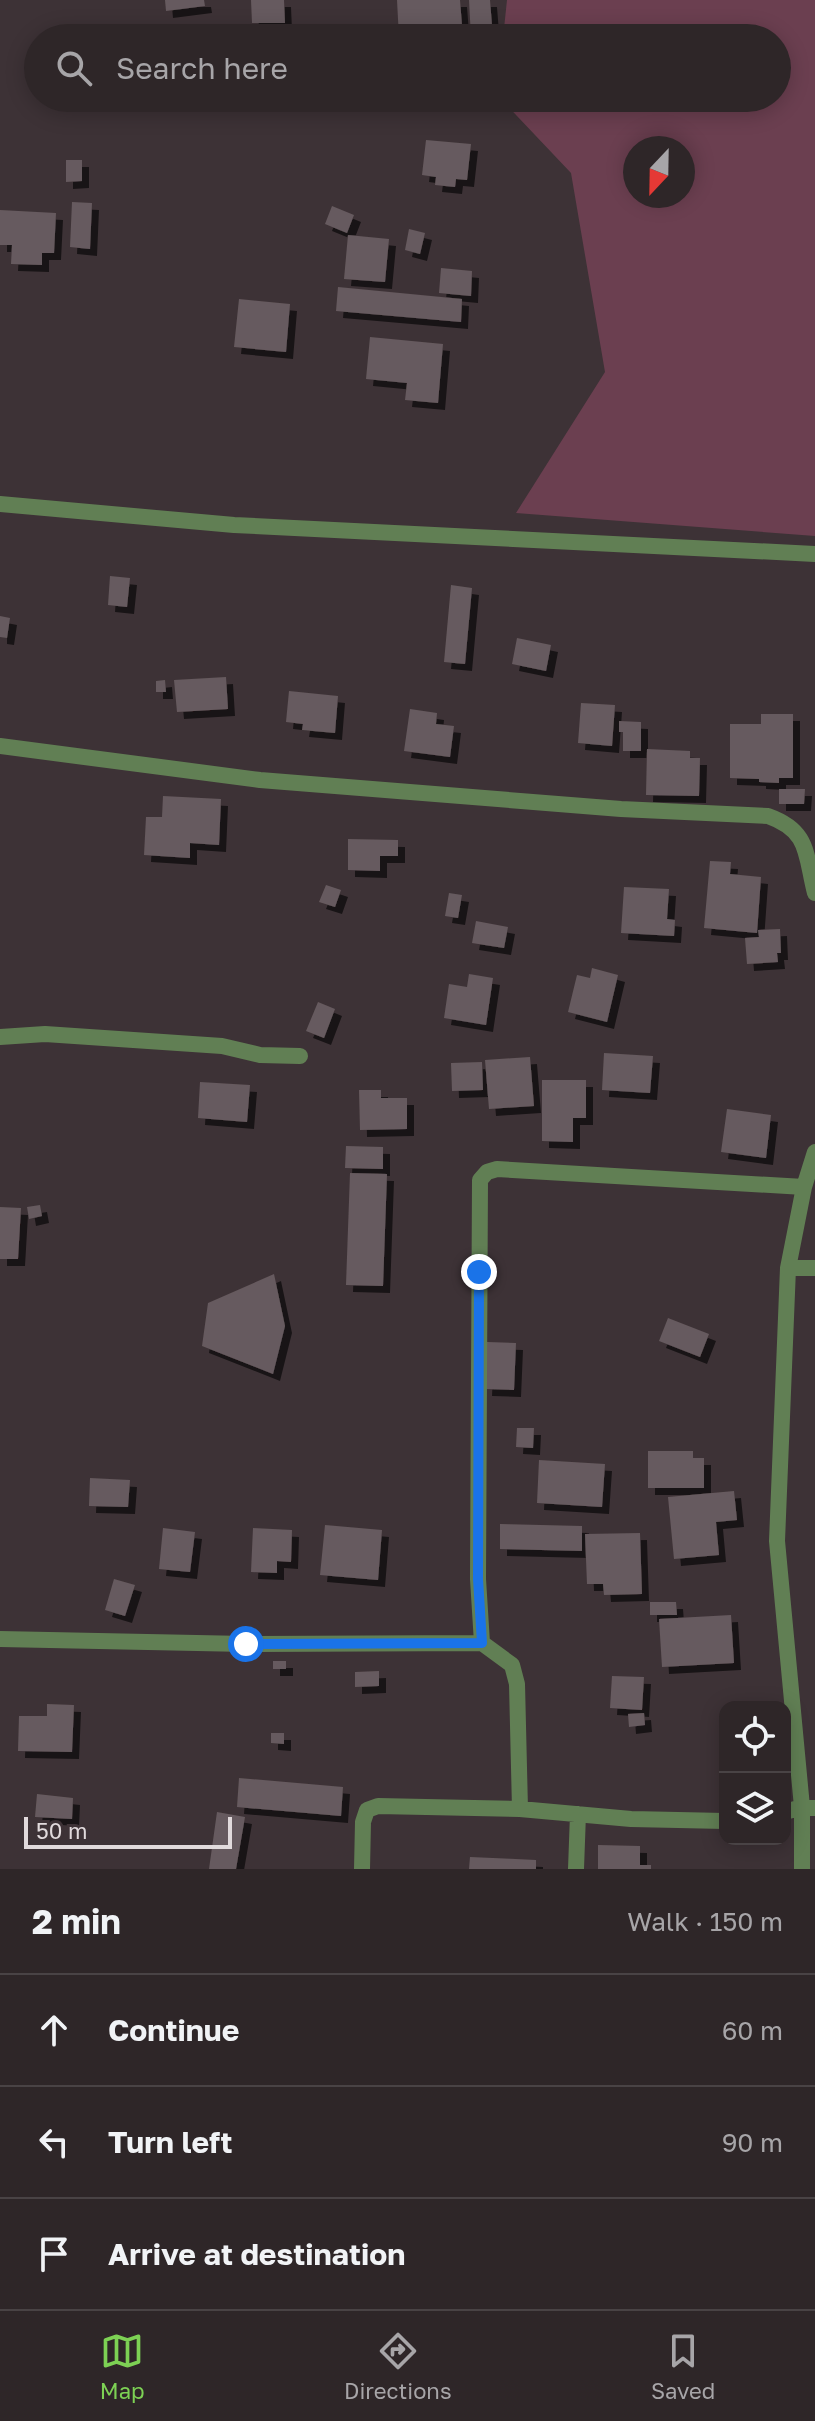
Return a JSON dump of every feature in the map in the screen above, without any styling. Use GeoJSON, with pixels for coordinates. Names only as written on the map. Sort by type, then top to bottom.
{"type":"FeatureCollection","features":[{"type":"Feature","properties":{"kind":"street"},"geometry":{"type":"LineString","coordinates":[[0,504],[234,525],[815,554]]}},
{"type":"Feature","properties":{"kind":"street"},"geometry":{"type":"LineString","coordinates":[[0,746],[260,780],[621,809],[768,816],[787,823],[800,835],[815,893]]}},
{"type":"Feature","properties":{"kind":"street"},"geometry":{"type":"LineString","coordinates":[[0,1037],[45,1034],[222,1046],[260,1055],[300,1056]]}},
{"type":"Feature","properties":{"kind":"street"},"geometry":{"type":"LineString","coordinates":[[802,1869],[808,1808],[777,1541],[788,1268],[804,1187],[815,1152]]}},
{"type":"Feature","properties":{"kind":"street"},"geometry":{"type":"LineString","coordinates":[[482,1643],[478,1579],[480,1180],[487,1172],[497,1169],[804,1187]]}},
{"type":"Feature","properties":{"kind":"street"},"geometry":{"type":"LineString","coordinates":[[788,1268],[815,1268]]}},
{"type":"Feature","properties":{"kind":"street"},"geometry":{"type":"LineString","coordinates":[[0,1639],[246,1644],[482,1643],[512,1665],[517,1684],[520,1809]]}},
{"type":"Feature","properties":{"kind":"street"},"geometry":{"type":"LineString","coordinates":[[362,1869],[363,1822],[367,1810],[378,1806],[520,1809],[631,1819],[719,1821]]}},
{"type":"Feature","properties":{"kind":"street"},"geometry":{"type":"LineString","coordinates":[[576,1869],[578,1814]]}},
{"type":"Feature","properties":{"kind":"shaded area"},"geometry":{"type":"Polygon","coordinates":[[[507,0],[815,0],[815,536],[516,513],[605,372],[571,173],[513,112],[791,112],[791,24],[504,24],[507,0]]]}},
{"type":"Feature","properties":{"kind":"building"},"geometry":{"type":"Polygon","coordinates":[[[165,0],[204,0],[205,6],[166,11],[165,0]]]}},
{"type":"Feature","properties":{"kind":"building"},"geometry":{"type":"Polygon","coordinates":[[[251,0],[284,0],[285,23],[252,23],[251,0]]]}},
{"type":"Feature","properties":{"kind":"building"},"geometry":{"type":"Polygon","coordinates":[[[397,0],[460,0],[462,24],[398,24],[397,0]]]}},
{"type":"Feature","properties":{"kind":"building"},"geometry":{"type":"Polygon","coordinates":[[[469,0],[490,0],[492,24],[470,24],[469,0]]]}},
{"type":"Feature","properties":{"kind":"building"},"geometry":{"type":"Polygon","coordinates":[[[426,140],[471,144],[467,180],[456,179],[455,187],[435,185],[436,177],[422,175],[426,140]]]}},
{"type":"Feature","properties":{"kind":"building"},"geometry":{"type":"Polygon","coordinates":[[[66,160],[82,160],[82,181],[66,182],[66,160]]]}},
{"type":"Feature","properties":{"kind":"building"},"geometry":{"type":"Polygon","coordinates":[[[72,202],[92,203],[90,249],[70,247],[72,202]]]}},
{"type":"Feature","properties":{"kind":"building"},"geometry":{"type":"Polygon","coordinates":[[[332,206],[354,215],[347,233],[325,224],[332,206]]]}},
{"type":"Feature","properties":{"kind":"building"},"geometry":{"type":"Polygon","coordinates":[[[0,210],[56,213],[54,253],[42,253],[42,265],[11,264],[12,245],[0,245],[0,210]]]}},
{"type":"Feature","properties":{"kind":"building"},"geometry":{"type":"Polygon","coordinates":[[[409,229],[425,233],[420,254],[405,250],[409,229]]]}},
{"type":"Feature","properties":{"kind":"building"},"geometry":{"type":"Polygon","coordinates":[[[348,235],[389,239],[385,282],[344,279],[348,235]]]}},
{"type":"Feature","properties":{"kind":"building"},"geometry":{"type":"Polygon","coordinates":[[[441,268],[472,271],[471,296],[439,293],[441,268]]]}},
{"type":"Feature","properties":{"kind":"building"},"geometry":{"type":"Polygon","coordinates":[[[338,287],[462,299],[461,322],[336,311],[338,287]]]}},
{"type":"Feature","properties":{"kind":"building"},"geometry":{"type":"Polygon","coordinates":[[[239,299],[290,304],[286,352],[234,347],[239,299]]]}},
{"type":"Feature","properties":{"kind":"building"},"geometry":{"type":"Polygon","coordinates":[[[370,337],[443,344],[438,403],[405,400],[407,383],[366,379],[370,337]]]}},
{"type":"Feature","properties":{"kind":"building"},"geometry":{"type":"Polygon","coordinates":[[[110,576],[130,578],[127,607],[108,605],[110,576]]]}},
{"type":"Feature","properties":{"kind":"building"},"geometry":{"type":"Polygon","coordinates":[[[451,585],[472,588],[465,664],[444,662],[451,585]]]}},
{"type":"Feature","properties":{"kind":"building"},"geometry":{"type":"Polygon","coordinates":[[[0,616],[10,618],[7,638],[0,637],[0,616]]]}},
{"type":"Feature","properties":{"kind":"building"},"geometry":{"type":"Polygon","coordinates":[[[517,638],[551,645],[546,671],[512,664],[517,638]]]}},
{"type":"Feature","properties":{"kind":"building"},"geometry":{"type":"Polygon","coordinates":[[[226,677],[228,709],[177,712],[174,680],[226,677]]]}},
{"type":"Feature","properties":{"kind":"building"},"geometry":{"type":"Polygon","coordinates":[[[165,680],[166,692],[156,692],[156,681],[165,680]]]}},
{"type":"Feature","properties":{"kind":"building"},"geometry":{"type":"Polygon","coordinates":[[[289,691],[338,696],[335,733],[302,730],[303,724],[286,722],[289,691]]]}},
{"type":"Feature","properties":{"kind":"building"},"geometry":{"type":"Polygon","coordinates":[[[581,703],[615,705],[612,746],[578,743],[581,703]]]}},
{"type":"Feature","properties":{"kind":"building"},"geometry":{"type":"Polygon","coordinates":[[[410,709],[437,713],[436,724],[454,726],[450,757],[404,751],[410,709]]]}},
{"type":"Feature","properties":{"kind":"building"},"geometry":{"type":"Polygon","coordinates":[[[761,714],[793,714],[793,778],[779,778],[779,783],[730,778],[730,724],[761,724],[761,714]]]}},
{"type":"Feature","properties":{"kind":"building"},"geometry":{"type":"Polygon","coordinates":[[[619,721],[641,722],[641,751],[623,751],[623,732],[619,732],[619,721]]]}},
{"type":"Feature","properties":{"kind":"building"},"geometry":{"type":"Polygon","coordinates":[[[647,749],[690,751],[690,758],[700,758],[699,796],[646,795],[647,749]]]}},
{"type":"Feature","properties":{"kind":"building"},"geometry":{"type":"Polygon","coordinates":[[[779,789],[805,789],[804,804],[779,804],[779,789]]]}},
{"type":"Feature","properties":{"kind":"building"},"geometry":{"type":"Polygon","coordinates":[[[163,796],[221,799],[219,845],[190,843],[190,858],[144,855],[146,817],[162,817],[163,796]]]}},
{"type":"Feature","properties":{"kind":"building"},"geometry":{"type":"Polygon","coordinates":[[[348,839],[398,840],[398,856],[380,856],[380,871],[348,870],[348,839]]]}},
{"type":"Feature","properties":{"kind":"building"},"geometry":{"type":"Polygon","coordinates":[[[710,861],[731,862],[730,874],[761,877],[757,933],[704,928],[710,861]]]}},
{"type":"Feature","properties":{"kind":"building"},"geometry":{"type":"Polygon","coordinates":[[[326,885],[341,890],[335,907],[319,902],[326,885]]]}},
{"type":"Feature","properties":{"kind":"building"},"geometry":{"type":"Polygon","coordinates":[[[624,887],[669,889],[667,919],[675,920],[674,936],[621,933],[624,887]]]}},
{"type":"Feature","properties":{"kind":"building"},"geometry":{"type":"Polygon","coordinates":[[[449,893],[462,895],[458,918],[445,916],[449,893]]]}},
{"type":"Feature","properties":{"kind":"building"},"geometry":{"type":"Polygon","coordinates":[[[476,921],[508,927],[504,948],[472,943],[476,921]]]}},
{"type":"Feature","properties":{"kind":"building"},"geometry":{"type":"Polygon","coordinates":[[[780,929],[781,953],[777,953],[778,962],[747,964],[745,938],[759,937],[758,930],[780,929]]]}},
{"type":"Feature","properties":{"kind":"building"},"geometry":{"type":"Polygon","coordinates":[[[592,968],[618,975],[607,1022],[568,1012],[577,975],[590,978],[592,968]]]}},
{"type":"Feature","properties":{"kind":"building"},"geometry":{"type":"Polygon","coordinates":[[[469,974],[493,978],[486,1025],[444,1018],[449,984],[467,987],[469,974]]]}},
{"type":"Feature","properties":{"kind":"building"},"geometry":{"type":"Polygon","coordinates":[[[318,1002],[335,1009],[324,1038],[306,1031],[318,1002]]]}},
{"type":"Feature","properties":{"kind":"building"},"geometry":{"type":"Polygon","coordinates":[[[604,1053],[653,1056],[650,1093],[602,1090],[604,1053]]]}},
{"type":"Feature","properties":{"kind":"building"},"geometry":{"type":"Polygon","coordinates":[[[530,1057],[534,1106],[489,1109],[485,1060],[530,1057]]]}},
{"type":"Feature","properties":{"kind":"building"},"geometry":{"type":"Polygon","coordinates":[[[482,1062],[483,1090],[452,1091],[451,1063],[482,1062]]]}},
{"type":"Feature","properties":{"kind":"building"},"geometry":{"type":"Polygon","coordinates":[[[542,1080],[586,1080],[586,1118],[573,1118],[573,1142],[542,1141],[542,1080]]]}},
{"type":"Feature","properties":{"kind":"building"},"geometry":{"type":"Polygon","coordinates":[[[200,1082],[250,1085],[247,1122],[198,1118],[200,1082]]]}},
{"type":"Feature","properties":{"kind":"building"},"geometry":{"type":"Polygon","coordinates":[[[359,1090],[381,1090],[381,1098],[407,1098],[407,1129],[360,1130],[359,1090]]]}},
{"type":"Feature","properties":{"kind":"building"},"geometry":{"type":"Polygon","coordinates":[[[727,1109],[771,1115],[766,1158],[721,1152],[727,1109]]]}},
{"type":"Feature","properties":{"kind":"building"},"geometry":{"type":"Polygon","coordinates":[[[346,1146],[383,1147],[383,1169],[345,1168],[346,1146]]]}},
{"type":"Feature","properties":{"kind":"building"},"geometry":{"type":"Polygon","coordinates":[[[350,1173],[387,1174],[383,1286],[346,1285],[350,1173]]]}},
{"type":"Feature","properties":{"kind":"building"},"geometry":{"type":"Polygon","coordinates":[[[40,1205],[42,1216],[29,1219],[27,1207],[40,1205]]]}},
{"type":"Feature","properties":{"kind":"building"},"geometry":{"type":"Polygon","coordinates":[[[0,1207],[21,1208],[18,1259],[0,1259],[0,1207]]]}},
{"type":"Feature","properties":{"kind":"building"},"geometry":{"type":"Polygon","coordinates":[[[274,1274],[285,1326],[273,1374],[202,1346],[208,1303],[274,1274]]]}},
{"type":"Feature","properties":{"kind":"building"},"geometry":{"type":"Polygon","coordinates":[[[668,1318],[709,1334],[700,1357],[659,1341],[668,1318]]]}},
{"type":"Feature","properties":{"kind":"building"},"geometry":{"type":"Polygon","coordinates":[[[487,1342],[516,1343],[514,1390],[485,1389],[487,1342]]]}},
{"type":"Feature","properties":{"kind":"building"},"geometry":{"type":"Polygon","coordinates":[[[517,1428],[534,1428],[533,1448],[516,1447],[517,1428]]]}},
{"type":"Feature","properties":{"kind":"building"},"geometry":{"type":"Polygon","coordinates":[[[648,1451],[693,1451],[693,1458],[704,1458],[704,1488],[648,1488],[648,1451]]]}},
{"type":"Feature","properties":{"kind":"building"},"geometry":{"type":"Polygon","coordinates":[[[539,1460],[605,1464],[602,1507],[537,1503],[539,1460]]]}},
{"type":"Feature","properties":{"kind":"building"},"geometry":{"type":"Polygon","coordinates":[[[90,1478],[130,1480],[128,1507],[89,1506],[90,1478]]]}},
{"type":"Feature","properties":{"kind":"building"},"geometry":{"type":"Polygon","coordinates":[[[734,1491],[737,1520],[716,1522],[719,1555],[674,1559],[668,1497],[734,1491]]]}},
{"type":"Feature","properties":{"kind":"building"},"geometry":{"type":"Polygon","coordinates":[[[500,1524],[582,1526],[582,1551],[500,1549],[500,1524]]]}},
{"type":"Feature","properties":{"kind":"building"},"geometry":{"type":"Polygon","coordinates":[[[325,1525],[382,1530],[378,1580],[320,1575],[325,1525]]]}},
{"type":"Feature","properties":{"kind":"building"},"geometry":{"type":"Polygon","coordinates":[[[163,1528],[195,1532],[190,1572],[159,1569],[163,1528]]]}},
{"type":"Feature","properties":{"kind":"building"},"geometry":{"type":"Polygon","coordinates":[[[253,1528],[292,1530],[291,1562],[277,1561],[277,1573],[251,1572],[253,1528]]]}},
{"type":"Feature","properties":{"kind":"building"},"geometry":{"type":"Polygon","coordinates":[[[640,1533],[642,1594],[604,1595],[603,1584],[587,1584],[585,1534],[640,1533]]]}},
{"type":"Feature","properties":{"kind":"building"},"geometry":{"type":"Polygon","coordinates":[[[114,1579],[135,1585],[125,1616],[105,1610],[114,1579]]]}},
{"type":"Feature","properties":{"kind":"building"},"geometry":{"type":"Polygon","coordinates":[[[650,1602],[676,1602],[677,1615],[650,1615],[650,1602]]]}},
{"type":"Feature","properties":{"kind":"building"},"geometry":{"type":"Polygon","coordinates":[[[731,1615],[734,1663],[662,1667],[659,1619],[731,1615]]]}},
{"type":"Feature","properties":{"kind":"building"},"geometry":{"type":"Polygon","coordinates":[[[273,1661],[286,1661],[286,1669],[273,1669],[273,1661]]]}},
{"type":"Feature","properties":{"kind":"building"},"geometry":{"type":"Polygon","coordinates":[[[379,1671],[379,1686],[355,1687],[355,1672],[379,1671]]]}},
{"type":"Feature","properties":{"kind":"building"},"geometry":{"type":"Polygon","coordinates":[[[612,1676],[644,1677],[642,1710],[610,1708],[612,1676]]]}},
{"type":"Feature","properties":{"kind":"building"},"geometry":{"type":"Polygon","coordinates":[[[47,1704],[74,1705],[72,1752],[18,1751],[19,1716],[47,1716],[47,1704]]]}},
{"type":"Feature","properties":{"kind":"building"},"geometry":{"type":"Polygon","coordinates":[[[644,1713],[645,1725],[629,1727],[628,1714],[644,1713]]]}},
{"type":"Feature","properties":{"kind":"building"},"geometry":{"type":"Polygon","coordinates":[[[271,1733],[284,1733],[284,1744],[271,1743],[271,1733]]]}},
{"type":"Feature","properties":{"kind":"building"},"geometry":{"type":"Polygon","coordinates":[[[239,1778],[343,1787],[341,1816],[237,1807],[239,1778]]]}},
{"type":"Feature","properties":{"kind":"building"},"geometry":{"type":"Polygon","coordinates":[[[37,1794],[73,1798],[72,1819],[35,1817],[37,1794]]]}},
{"type":"Feature","properties":{"kind":"building"},"geometry":{"type":"Polygon","coordinates":[[[217,1812],[245,1817],[236,1869],[209,1869],[217,1812]]]}},
{"type":"Feature","properties":{"kind":"building"},"geometry":{"type":"Polygon","coordinates":[[[598,1845],[640,1846],[640,1865],[651,1865],[651,1869],[598,1869],[598,1845]]]}},
{"type":"Feature","properties":{"kind":"building"},"geometry":{"type":"Polygon","coordinates":[[[470,1857],[536,1860],[536,1869],[469,1869],[470,1857]]]}},
{"type":"Feature","properties":{"kind":"route"},"geometry":{"type":"LineString","coordinates":[[246,1644],[482,1643],[478,1579],[479,1272]]}}]}
